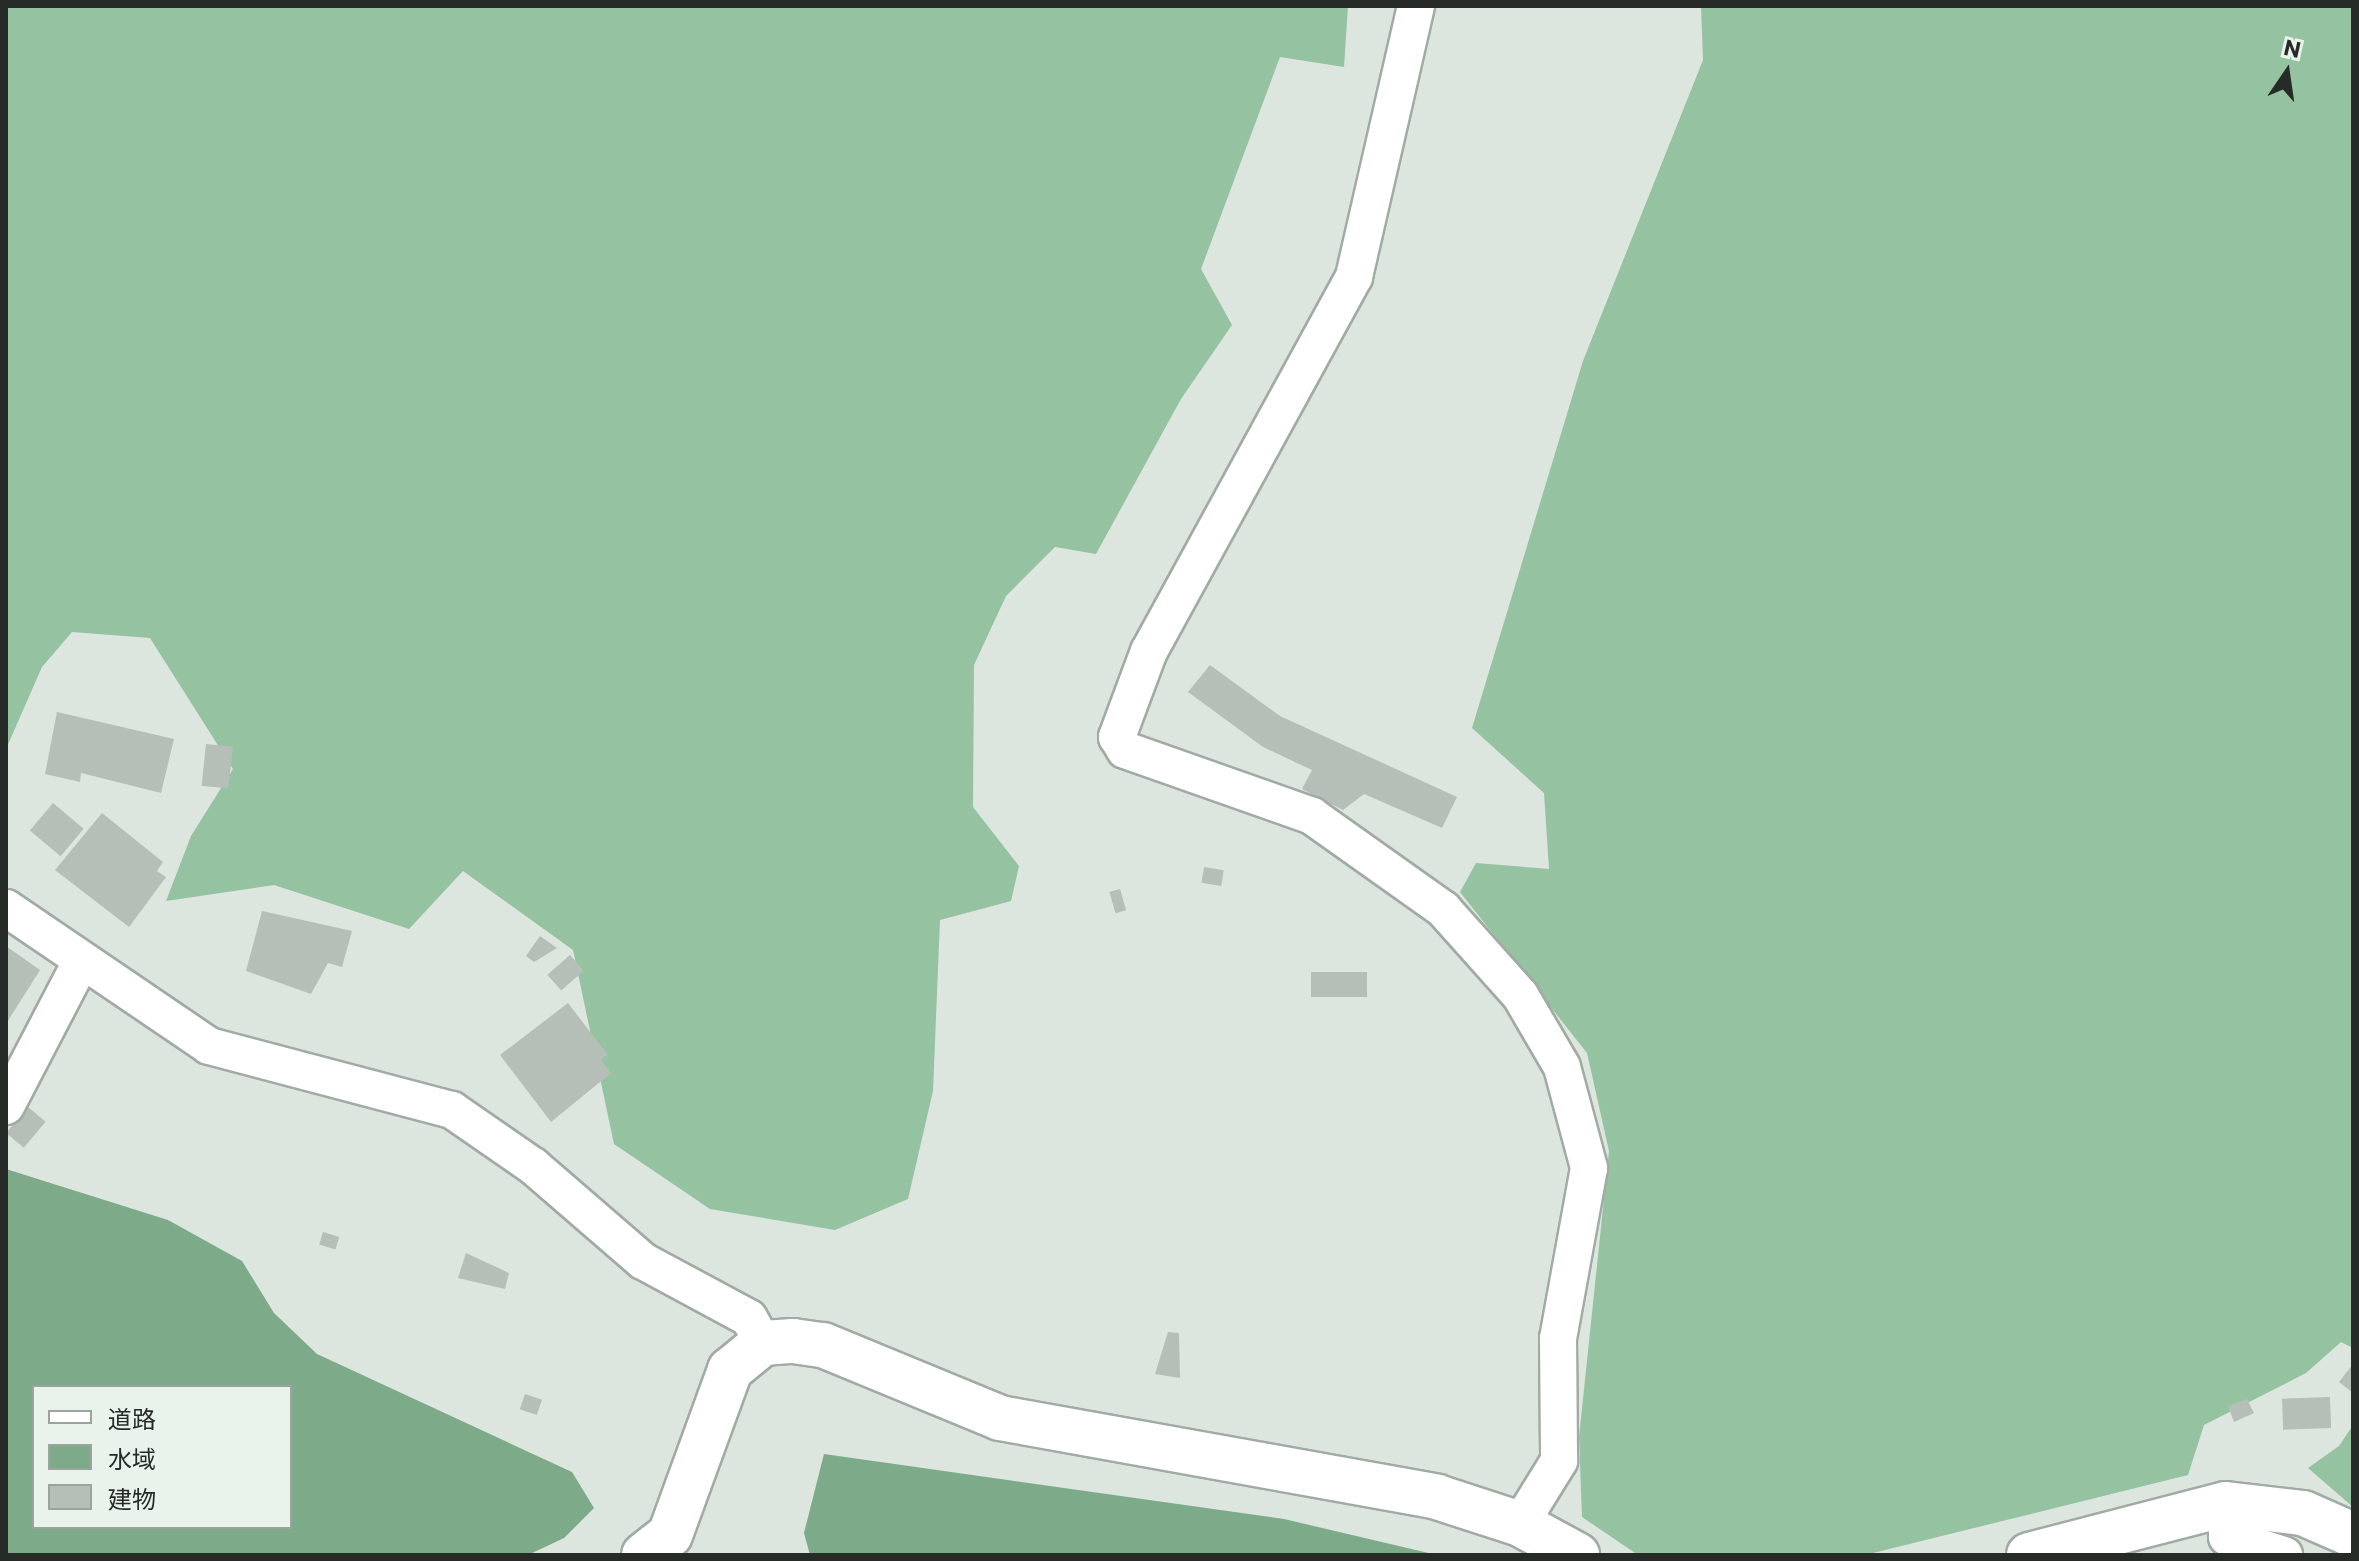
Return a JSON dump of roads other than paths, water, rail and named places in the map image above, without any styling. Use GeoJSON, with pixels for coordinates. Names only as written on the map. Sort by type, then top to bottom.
{"type":"FeatureCollection","features":[{"type":"Feature","properties":{"kind":"street"},"geometry":{"type":"LineString","coordinates":[[1416,6],[1354,277],[1149,651],[1117,737],[1125,750],[1312,816],[1443,909],[1520,995],[1562,1067],[1589,1168],[1558,1338],[1559,1461],[1520,1524]]}},
{"type":"Feature","properties":{"kind":"street"},"geometry":{"type":"LineString","coordinates":[[6,908],[81,962],[209,1046],[452,1110],[533,1166],[643,1261],[749,1318],[763,1343]]}},
{"type":"Feature","properties":{"kind":"street"},"geometry":{"type":"LineString","coordinates":[[6,1106],[81,962]]}},
{"type":"Feature","properties":{"kind":"street"},"geometry":{"type":"LineString","coordinates":[[644,1555],[670,1535],[730,1370],[763,1343],[823,1345],[1000,1418],[1437,1497],[1520,1524],[1577,1555]]}},
{"type":"Feature","properties":{"kind":"street"},"geometry":{"type":"LineString","coordinates":[[2029,1555],[2226,1504],[2303,1513],[2353,1535]]}},
{"type":"Feature","properties":{"kind":"street"},"geometry":{"type":"LineString","coordinates":[[2226,1504],[2227,1537],[2284,1555]]}},
{"type":"Feature","properties":{"kind":"water"},"geometry":{"type":"Polygon","coordinates":[[[6,1169],[168,1220],[242,1261],[274,1313],[317,1354],[572,1472],[594,1508],[564,1538],[528,1555],[6,1555],[6,1169]]]}},
{"type":"Feature","properties":{"kind":"water"},"geometry":{"type":"Polygon","coordinates":[[[824,1454],[1284,1519],[1437,1555],[810,1555],[804,1533],[824,1454]]]}}]}
